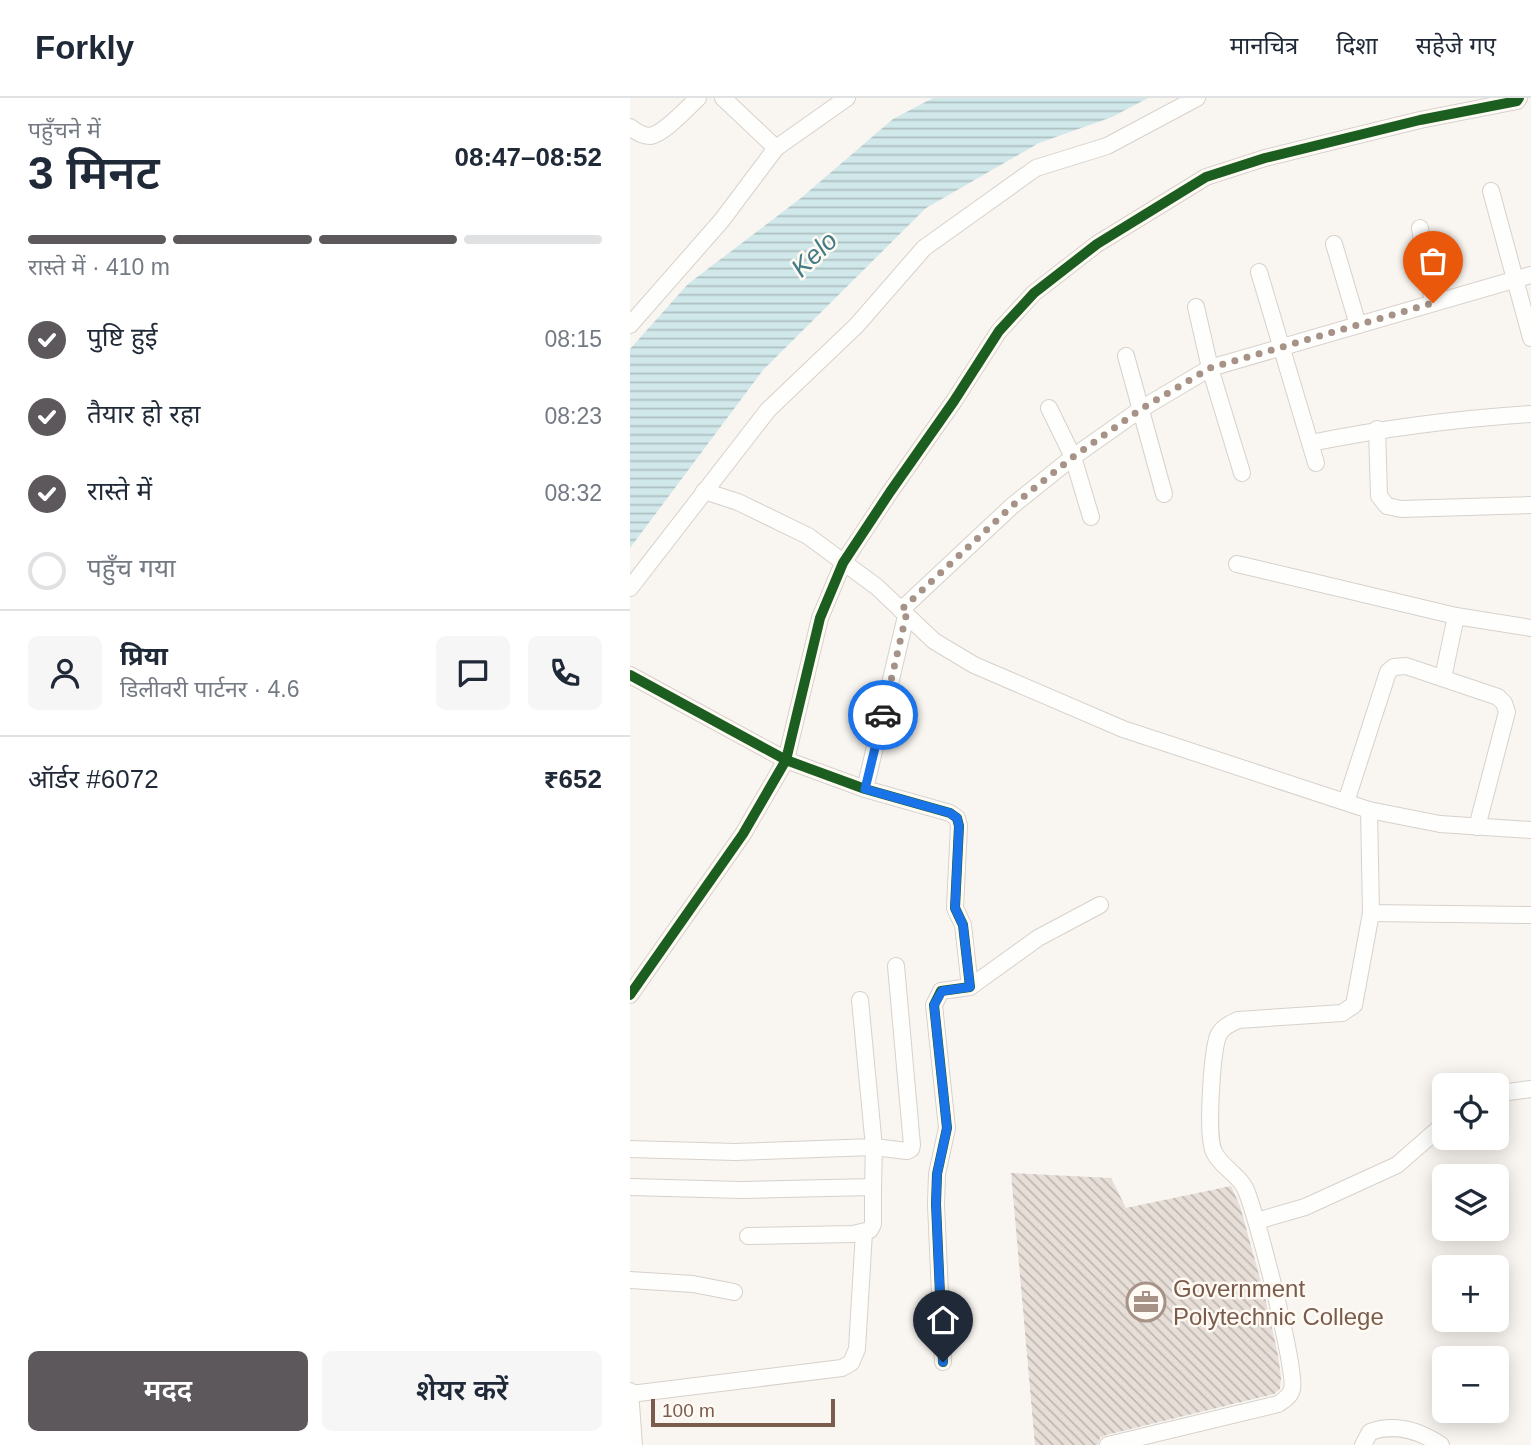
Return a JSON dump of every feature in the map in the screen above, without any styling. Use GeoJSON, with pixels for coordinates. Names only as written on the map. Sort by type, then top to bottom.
{"type":"FeatureCollection","features":[{"type":"Feature","properties":{"kind":"street"},"geometry":{"type":"LineString","coordinates":[[630,127],[641,135],[653,136],[698,98]]}},
{"type":"Feature","properties":{"kind":"street"},"geometry":{"type":"LineString","coordinates":[[723,98],[776,148]]}},
{"type":"Feature","properties":{"kind":"street"},"geometry":{"type":"LineString","coordinates":[[630,325],[722,220],[776,148],[847,98]]}},
{"type":"Feature","properties":{"kind":"street"},"geometry":{"type":"LineString","coordinates":[[630,588],[768,410],[857,325],[924,248],[1036,169],[1107,146],[1197,98]]}},
{"type":"Feature","properties":{"kind":"street"},"geometry":{"type":"LineString","coordinates":[[630,995],[743,834],[786,760],[820,618],[843,563],[999,331],[1034,293],[1097,244],[1206,177],[1265,158],[1420,120],[1522,102]]}},
{"type":"Feature","properties":{"kind":"street"},"geometry":{"type":"LineString","coordinates":[[1490,191],[1523,277],[1531,338]]}},
{"type":"Feature","properties":{"kind":"street"},"geometry":{"type":"LineString","coordinates":[[1420,228],[1433,303]]}},
{"type":"Feature","properties":{"kind":"street"},"geometry":{"type":"LineString","coordinates":[[1334,244],[1358,325]]}},
{"type":"Feature","properties":{"kind":"street"},"geometry":{"type":"LineString","coordinates":[[1259,272],[1316,463]]}},
{"type":"Feature","properties":{"kind":"street"},"geometry":{"type":"LineString","coordinates":[[865,789],[903,613],[1012,506],[1073,457],[1141,409],[1210,368],[1523,277]]}},
{"type":"Feature","properties":{"kind":"street"},"geometry":{"type":"LineString","coordinates":[[1196,307],[1210,368],[1242,473]]}},
{"type":"Feature","properties":{"kind":"street"},"geometry":{"type":"LineString","coordinates":[[1126,356],[1164,494]]}},
{"type":"Feature","properties":{"kind":"street"},"geometry":{"type":"LineString","coordinates":[[1049,408],[1073,457],[1091,517]]}},
{"type":"Feature","properties":{"kind":"street"},"geometry":{"type":"LineString","coordinates":[[1311,443],[1377,429],[1446,420],[1531,414]]}},
{"type":"Feature","properties":{"kind":"street"},"geometry":{"type":"LineString","coordinates":[[1377,429],[1379,496],[1387,506],[1401,509],[1531,505]]}},
{"type":"Feature","properties":{"kind":"street"},"geometry":{"type":"LineString","coordinates":[[704,491],[738,502],[808,536],[877,587],[934,641],[974,665],[1123,729],[1369,810],[1440,824],[1531,830]]}},
{"type":"Feature","properties":{"kind":"street"},"geometry":{"type":"LineString","coordinates":[[1237,564],[1456,616],[1531,628]]}},
{"type":"Feature","properties":{"kind":"street"},"geometry":{"type":"LineString","coordinates":[[1443,678],[1456,616]]}},
{"type":"Feature","properties":{"kind":"street"},"geometry":{"type":"LineString","coordinates":[[1346,802],[1388,672],[1394,667],[1406,666],[1498,697],[1504,704],[1507,712],[1477,827]]}},
{"type":"Feature","properties":{"kind":"street"},"geometry":{"type":"LineString","coordinates":[[630,675],[786,760],[865,789],[950,813],[957,818],[959,826],[955,908],[963,925],[970,987]]}},
{"type":"Feature","properties":{"kind":"street"},"geometry":{"type":"LineString","coordinates":[[1108,1445],[1278,1404],[1290,1396],[1293,1387],[1284,1334],[1257,1221],[1243,1184],[1213,1152],[1210,1136],[1211,1092],[1218,1036],[1225,1026],[1238,1020],[1342,1013],[1354,1005],[1371,913],[1369,810]]}},
{"type":"Feature","properties":{"kind":"street"},"geometry":{"type":"LineString","coordinates":[[943,1362],[936,1204],[937,1174],[947,1128],[934,1005],[942,991],[970,987],[1038,938],[1100,905]]}},
{"type":"Feature","properties":{"kind":"street"},"geometry":{"type":"LineString","coordinates":[[1371,913],[1531,915]]}},
{"type":"Feature","properties":{"kind":"street"},"geometry":{"type":"LineString","coordinates":[[630,1149],[735,1152],[874,1147],[907,1151],[911,1149],[896,966]]}},
{"type":"Feature","properties":{"kind":"street"},"geometry":{"type":"LineString","coordinates":[[748,1236],[864,1232],[870,1230],[873,1224],[874,1147],[860,1000]]}},
{"type":"Feature","properties":{"kind":"street"},"geometry":{"type":"LineString","coordinates":[[1509,1093],[1531,1089]]}},
{"type":"Feature","properties":{"kind":"street"},"geometry":{"type":"LineString","coordinates":[[1257,1221],[1305,1207],[1397,1165],[1432,1134]]}},
{"type":"Feature","properties":{"kind":"street"},"geometry":{"type":"LineString","coordinates":[[630,1187],[741,1190],[873,1187]]}},
{"type":"Feature","properties":{"kind":"street"},"geometry":{"type":"LineString","coordinates":[[634,1445],[630,1392],[842,1368],[851,1363],[857,1349],[864,1232]]}},
{"type":"Feature","properties":{"kind":"street"},"geometry":{"type":"LineString","coordinates":[[630,1280],[693,1284],[734,1292]]}},
{"type":"Feature","properties":{"kind":"street"},"geometry":{"type":"LineString","coordinates":[[1363,1445],[1370,1432],[1392,1428],[1414,1430],[1441,1445]]}},
{"type":"Feature","properties":{"kind":"water","name":"Kelo"},"geometry":{"type":"Polygon","coordinates":[[[933,98],[1148,98],[1112,117],[1039,143],[926,208],[763,370],[630,548],[630,349],[688,284],[801,198],[893,119],[933,98]]]}},
{"type":"Feature","properties":{"kind":"building","name":"Government Polytechnic College"},"geometry":{"type":"Polygon","coordinates":[[[1011,1173],[1111,1178],[1126,1208],[1231,1186],[1240,1206],[1264,1293],[1278,1355],[1280,1389],[1274,1394],[1106,1435],[1100,1438],[1098,1445],[1035,1445],[1011,1173]]]}},
{"type":"Feature","properties":{"kind":"cycle path"},"geometry":{"type":"LineString","coordinates":[[630,995],[743,834],[786,760],[820,618],[843,563],[999,331],[1034,293],[1097,244],[1206,177],[1265,158],[1420,120],[1517,101],[1519,98]]}},
{"type":"Feature","properties":{"kind":"cycle path"},"geometry":{"type":"LineString","coordinates":[[630,675],[786,760],[865,789],[950,813],[957,818],[959,826],[955,908],[963,925],[970,987],[941,991],[934,1005],[947,1128],[937,1174],[936,1204],[943,1362]]}},
{"type":"Feature","properties":{"kind":"way so far"},"geometry":{"type":"LineString","coordinates":[[883,715],[906,616],[901,610],[1012,506],[1073,457],[1141,409],[1210,368],[1433,303]]}},
{"type":"Feature","properties":{"kind":"place","name":"Government Polytechnic College"},"geometry":{"type":"Point","coordinates":[1146,1302]}},
{"type":"Feature","properties":{"kind":"route"},"geometry":{"type":"LineString","coordinates":[[883,715],[865,789],[950,813],[957,818],[959,826],[955,908],[963,925],[970,987],[942,991],[937,995],[934,1005],[947,1128],[937,1174],[936,1204],[943,1362]]}}]}
